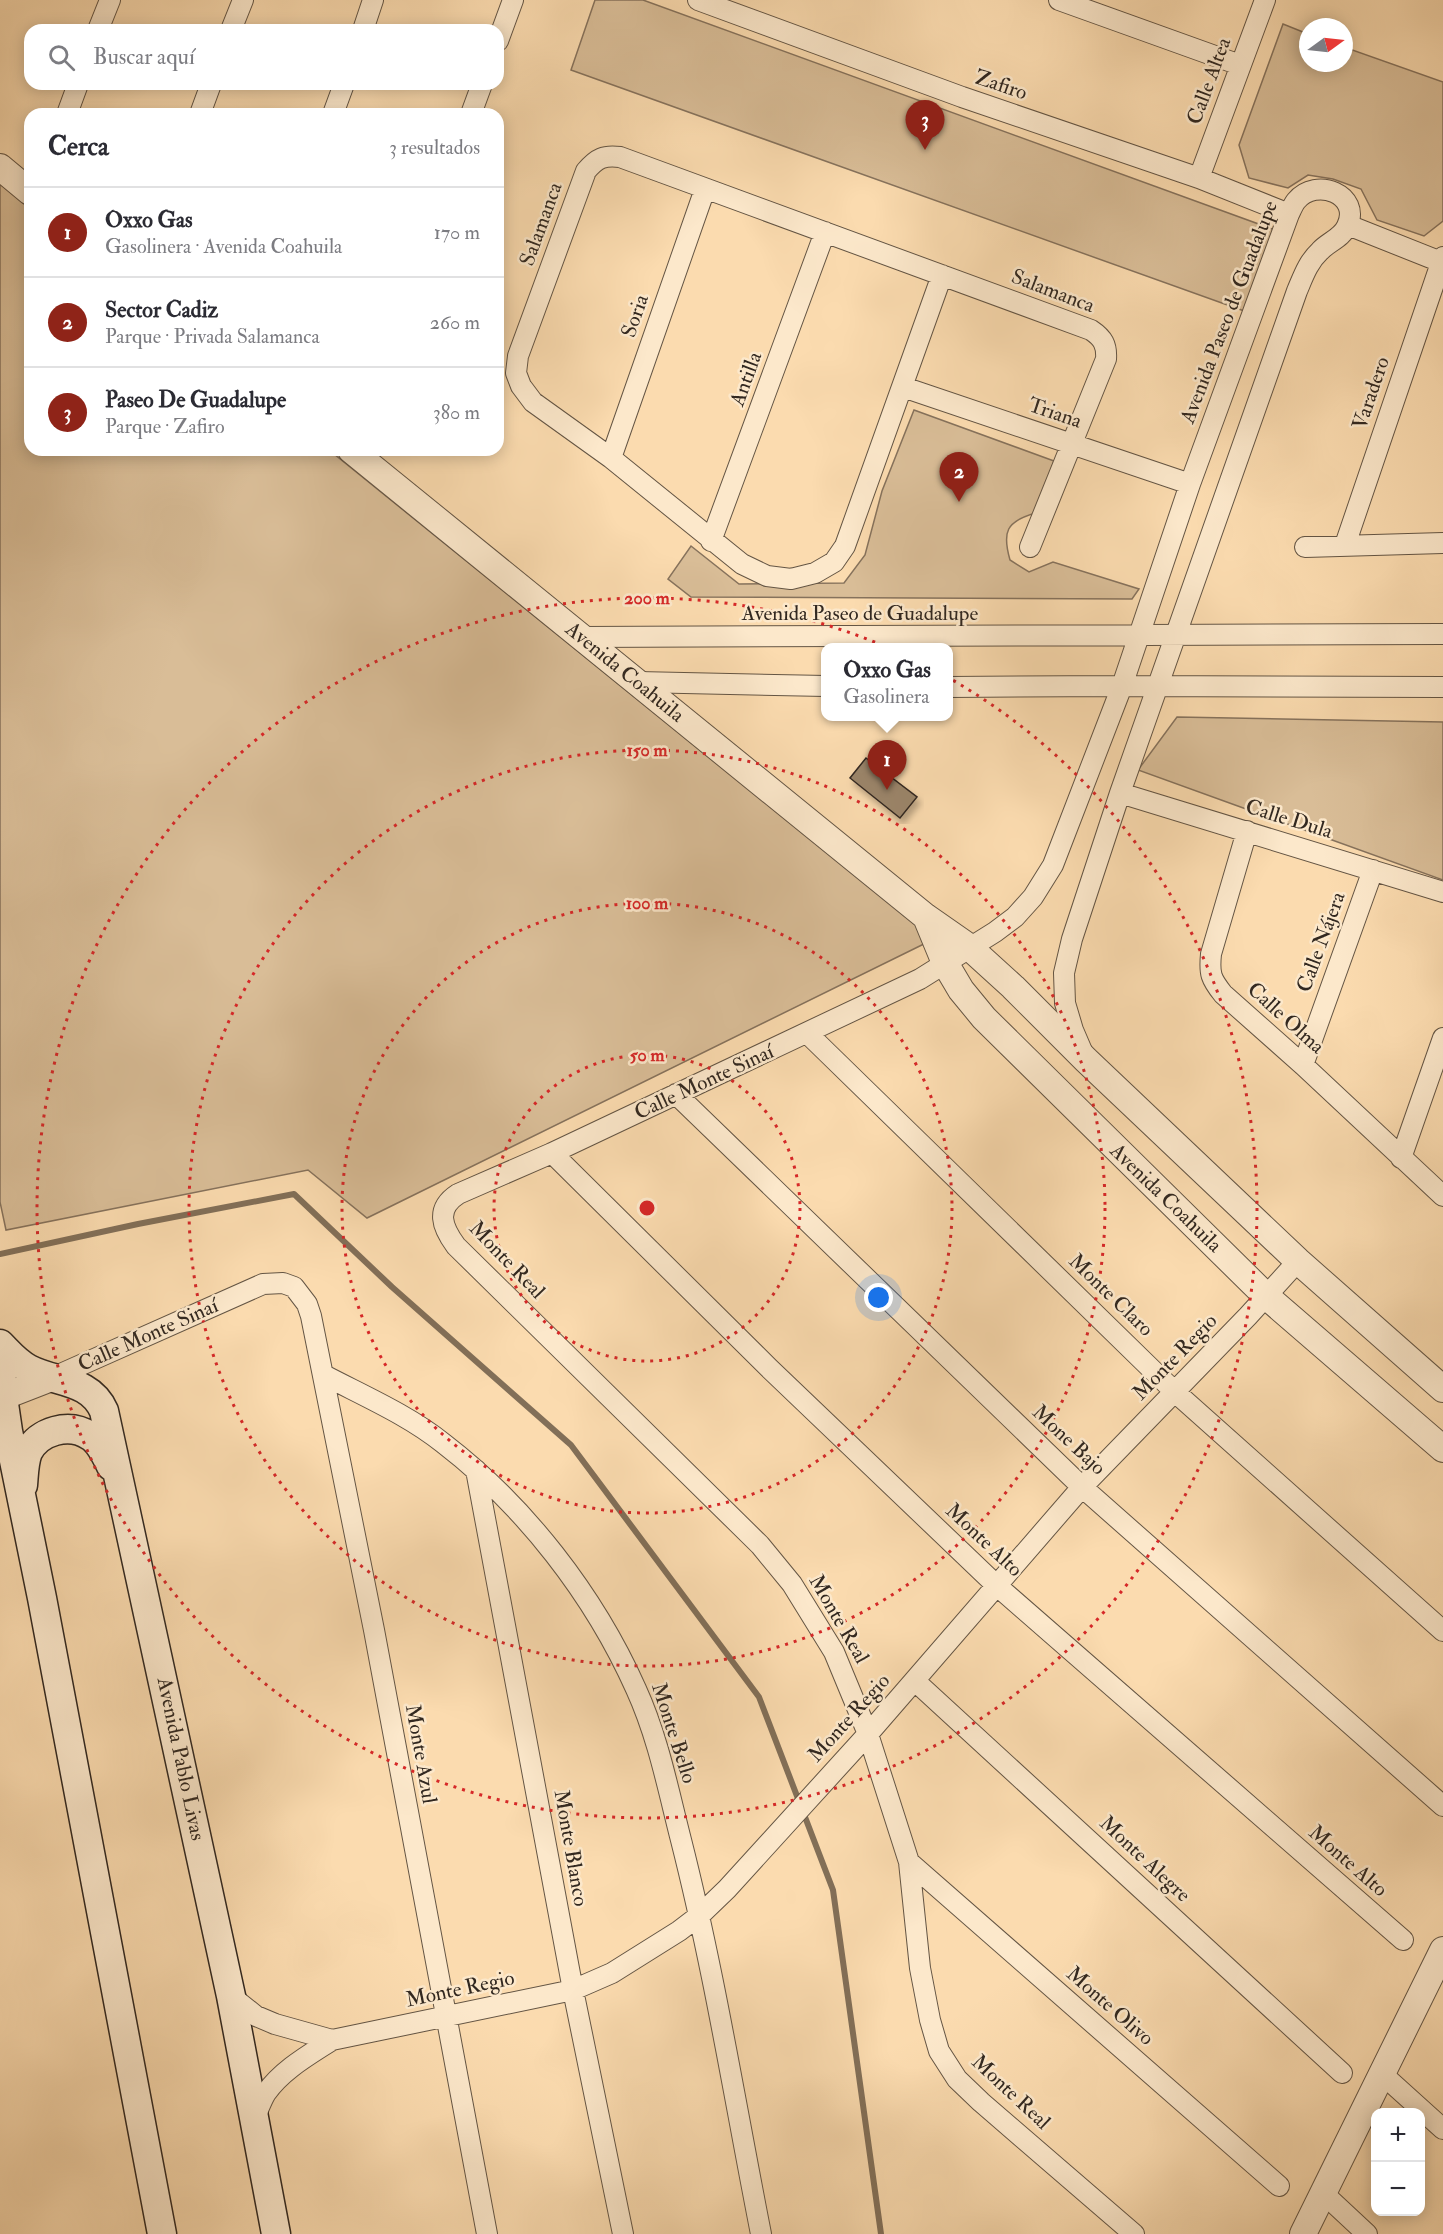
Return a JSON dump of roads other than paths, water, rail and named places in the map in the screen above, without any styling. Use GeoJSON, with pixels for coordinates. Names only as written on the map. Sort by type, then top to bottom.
{"type":"FeatureCollection","features":[{"type":"Feature","properties":{"kind":"main road","name":"Avenida Pablo Livas"},"geometry":{"type":"LineString","coordinates":[[0,1344],[22,1365],[88,1390],[100,1401],[108,1424],[231,1996],[276,2234]]}},
{"type":"Feature","properties":{"kind":"main road"},"geometry":{"type":"LineString","coordinates":[[0,1352],[1,1398],[42,1598],[157,2229]]}},
{"type":"Feature","properties":{"kind":"main road"},"geometry":{"type":"LineString","coordinates":[[22,1503],[28,1453],[39,1439],[57,1430],[81,1431],[91,1436],[107,1457],[121,1487]]}},
{"type":"Feature","properties":{"kind":"street"},"geometry":{"type":"LineString","coordinates":[[100,24],[110,0]]}},
{"type":"Feature","properties":{"kind":"street"},"geometry":{"type":"LineString","coordinates":[[233,24],[243,0]]}},
{"type":"Feature","properties":{"kind":"street"},"geometry":{"type":"LineString","coordinates":[[365,24],[374,0]]}},
{"type":"Feature","properties":{"kind":"street"},"geometry":{"type":"LineString","coordinates":[[504,25],[513,0]]}},
{"type":"Feature","properties":{"kind":"street","name":"Zafiro"},"geometry":{"type":"LineString","coordinates":[[698,0],[962,97],[1199,178],[1289,214]]}},
{"type":"Feature","properties":{"kind":"street"},"geometry":{"type":"LineString","coordinates":[[1059,0],[1240,65]]}},
{"type":"Feature","properties":{"kind":"street","name":"Calle Altea"},"geometry":{"type":"LineString","coordinates":[[1199,178],[1264,0]]}},
{"type":"Feature","properties":{"kind":"street"},"geometry":{"type":"LineString","coordinates":[[69,108],[76,90]]}},
{"type":"Feature","properties":{"kind":"street"},"geometry":{"type":"LineString","coordinates":[[202,108],[209,90]]}},
{"type":"Feature","properties":{"kind":"street"},"geometry":{"type":"LineString","coordinates":[[335,108],[342,90]]}},
{"type":"Feature","properties":{"kind":"street"},"geometry":{"type":"LineString","coordinates":[[473,108],[480,90]]}},
{"type":"Feature","properties":{"kind":"street","name":"Salamanca"},"geometry":{"type":"LineString","coordinates":[[942,275],[845,546],[834,562],[814,573],[791,579],[767,576],[742,564],[711,541],[611,458],[533,402],[521,386],[516,373],[518,356],[586,171],[595,160],[606,155],[620,157],[705,189],[825,232],[942,275],[1091,330],[1101,337],[1107,348],[1106,359],[1073,444]]}},
{"type":"Feature","properties":{"kind":"street"},"geometry":{"type":"LineString","coordinates":[[0,167],[24,187]]}},
{"type":"Feature","properties":{"kind":"street","name":"Avenida Paseo de Guadalupe"},"geometry":{"type":"LineString","coordinates":[[969,947],[1015,917],[1033,897],[1053,865],[1122,686],[1191,484],[1289,214],[1296,201],[1308,191],[1323,188],[1335,191],[1345,200],[1349,212],[1348,225]]}},
{"type":"Feature","properties":{"kind":"street","name":"Soria"},"geometry":{"type":"LineString","coordinates":[[611,458],[705,189]]}},
{"type":"Feature","properties":{"kind":"street"},"geometry":{"type":"LineString","coordinates":[[1086,1060],[1073,1030],[1065,1003],[1064,973],[1072,939],[1157,686],[1297,291],[1310,262],[1321,249],[1340,236],[1348,225],[1442,260]]}},
{"type":"Feature","properties":{"kind":"street","name":"Antilla"},"geometry":{"type":"LineString","coordinates":[[711,541],[825,232]]}},
{"type":"Feature","properties":{"kind":"street","name":"Varadero"},"geometry":{"type":"LineString","coordinates":[[1345,545],[1442,260]]}},
{"type":"Feature","properties":{"kind":"street","name":"Triana"},"geometry":{"type":"LineString","coordinates":[[903,387],[1191,484]]}},
{"type":"Feature","properties":{"kind":"street"},"geometry":{"type":"LineString","coordinates":[[1030,547],[1073,444]]}},
{"type":"Feature","properties":{"kind":"street","name":"Avenida Coahuila"},"geometry":{"type":"LineString","coordinates":[[358,456],[926,917],[969,947],[1298,1261],[1443,1389]]}},
{"type":"Feature","properties":{"kind":"street"},"geometry":{"type":"LineString","coordinates":[[1305,547],[1443,543]]}},
{"type":"Feature","properties":{"kind":"street","name":"Avenida Paseo de Guadalupe"},"geometry":{"type":"LineString","coordinates":[[581,637],[1443,633]]}},
{"type":"Feature","properties":{"kind":"street"},"geometry":{"type":"LineString","coordinates":[[638,682],[821,686]]}},
{"type":"Feature","properties":{"kind":"street"},"geometry":{"type":"LineString","coordinates":[[953,687],[1443,687]]}},
{"type":"Feature","properties":{"kind":"street","name":"Calle Dula"},"geometry":{"type":"LineString","coordinates":[[1120,793],[1443,892]]}},
{"type":"Feature","properties":{"kind":"street","name":"Calle Olma"},"geometry":{"type":"LineString","coordinates":[[1247,831],[1211,954],[1210,971],[1214,983],[1223,994],[1303,1065],[1443,1196]]}},
{"type":"Feature","properties":{"kind":"street","name":"Calle Nájera"},"geometry":{"type":"LineString","coordinates":[[1303,1065],[1373,870]]}},
{"type":"Feature","properties":{"kind":"street","name":"Avenida Coahuila"},"geometry":{"type":"LineString","coordinates":[[926,917],[945,963],[961,990],[984,1018],[1266,1296],[1443,1449]]}},
{"type":"Feature","properties":{"kind":"street","name":"Calle Monte Sinaí"},"geometry":{"type":"LineString","coordinates":[[442,1215],[445,1204],[458,1194],[552,1153],[920,979],[969,947]]}},
{"type":"Feature","properties":{"kind":"street","name":"Monte Claro"},"geometry":{"type":"LineString","coordinates":[[807,1033],[1175,1392],[1443,1631]]}},
{"type":"Feature","properties":{"kind":"street"},"geometry":{"type":"LineString","coordinates":[[1401,1158],[1443,1038]]}},
{"type":"Feature","properties":{"kind":"street","name":"Mone Bajo"},"geometry":{"type":"LineString","coordinates":[[676,1094],[1083,1487],[1443,1806]]}},
{"type":"Feature","properties":{"kind":"street","name":"Monte Alto"},"geometry":{"type":"LineString","coordinates":[[552,1153],[769,1368],[996,1585],[1403,1940]]}},
{"type":"Feature","properties":{"kind":"street","name":"Monte Real"},"geometry":{"type":"LineString","coordinates":[[442,1215],[445,1227],[456,1246],[760,1545],[792,1584],[834,1652],[868,1734],[909,1862],[920,1968],[930,2020],[939,2050],[957,2079],[981,2102],[1134,2234]]}},
{"type":"Feature","properties":{"kind":"street","name":"Monte Regio"},"geometry":{"type":"LineString","coordinates":[[254,2119],[273,2084],[297,2062],[332,2040],[573,1990],[612,1973],[679,1931],[700,1915],[868,1734],[1083,1487],[1298,1261]]}},
{"type":"Feature","properties":{"kind":"street","name":"Calle Monte Sinaí"},"geometry":{"type":"LineString","coordinates":[[1,1398],[54,1377],[249,1289],[274,1282],[283,1282],[294,1287]]}},
{"type":"Feature","properties":{"kind":"street","name":"Monte Azul"},"geometry":{"type":"LineString","coordinates":[[294,1287],[307,1304],[324,1375],[487,2234]]}},
{"type":"Feature","properties":{"kind":"street","name":"Monte Bello"},"geometry":{"type":"LineString","coordinates":[[324,1375],[412,1422],[442,1441],[476,1470],[536,1532],[568,1572],[596,1612],[622,1658],[638,1692],[656,1741],[700,1915],[760,2234]]}},
{"type":"Feature","properties":{"kind":"street","name":"Monte Blanco"},"geometry":{"type":"LineString","coordinates":[[476,1470],[573,1990],[623,2234]]}},
{"type":"Feature","properties":{"kind":"street","name":"Monte Alegre"},"geometry":{"type":"LineString","coordinates":[[915,1681],[1342,2073]]}},
{"type":"Feature","properties":{"kind":"street","name":"Monte Olivo"},"geometry":{"type":"LineString","coordinates":[[909,1862],[1279,2186]]}},
{"type":"Feature","properties":{"kind":"street"},"geometry":{"type":"LineString","coordinates":[[1303,2234],[1441,1960]]}},
{"type":"Feature","properties":{"kind":"street","name":"Monte Regio"},"geometry":{"type":"LineString","coordinates":[[231,1996],[256,2016],[275,2024],[332,2040]]}},
{"type":"Feature","properties":{"kind":"street"},"geometry":{"type":"LineString","coordinates":[[1382,2074],[1443,2129]]}},
{"type":"Feature","properties":{"kind":"street"},"geometry":{"type":"LineString","coordinates":[[1323,2193],[1367,2234]]}},
{"type":"Feature","properties":{"kind":"waterway"},"geometry":{"type":"LineString","coordinates":[[0,1254],[294,1194],[392,1287],[571,1445],[759,1697],[833,1890],[881,2234]]}},
{"type":"Feature","properties":{"kind":"place","name":"Paseo De Guadalupe"},"geometry":{"type":"Point","coordinates":[925,150]}},
{"type":"Feature","properties":{"kind":"place","name":"Sector Cadiz"},"geometry":{"type":"Point","coordinates":[959,502]}},
{"type":"Feature","properties":{"kind":"place","name":"Oxxo Gas"},"geometry":{"type":"Point","coordinates":[887,790]}}]}
